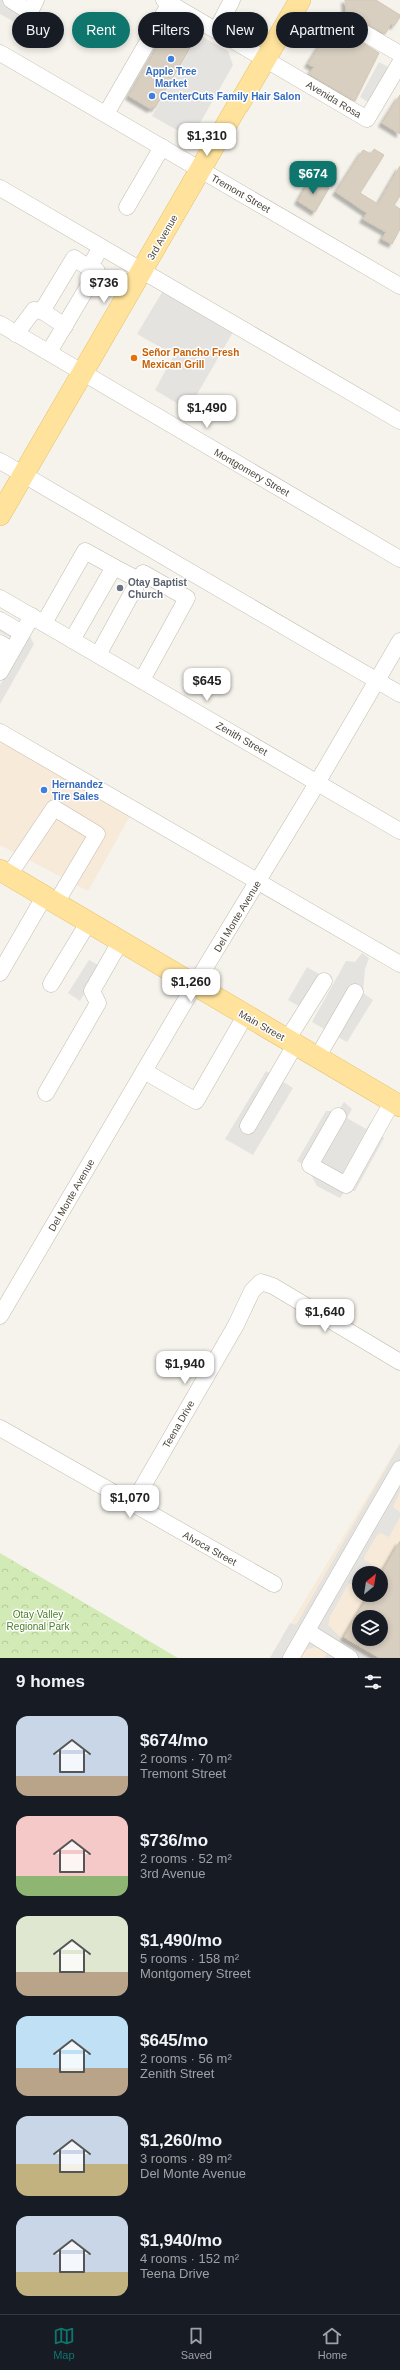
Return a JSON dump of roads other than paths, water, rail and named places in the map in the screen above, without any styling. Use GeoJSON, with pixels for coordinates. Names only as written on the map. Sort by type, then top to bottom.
{"type":"FeatureCollection","features":[{"type":"Feature","properties":{"kind":"main road","name":"3rd Avenue"},"geometry":{"type":"LineString","coordinates":[[0,516],[265,57],[300,0]]}},
{"type":"Feature","properties":{"kind":"main road","name":"Main Street"},"geometry":{"type":"LineString","coordinates":[[4,873],[396,1104]]}},
{"type":"Feature","properties":{"kind":"street"},"geometry":{"type":"LineString","coordinates":[[11,0],[30,12],[36,0]]}},
{"type":"Feature","properties":{"kind":"street"},"geometry":{"type":"LineString","coordinates":[[226,12],[232,0]]}},
{"type":"Feature","properties":{"kind":"street"},"geometry":{"type":"LineString","coordinates":[[106,114],[167,2]]}},
{"type":"Feature","properties":{"kind":"street","name":"Avenida Rosa"},"geometry":{"type":"LineString","coordinates":[[167,2],[212,26]]}},
{"type":"Feature","properties":{"kind":"street"},"geometry":{"type":"LineString","coordinates":[[368,35],[400,54]]}},
{"type":"Feature","properties":{"kind":"street","name":"Avenida Rosa"},"geometry":{"type":"LineString","coordinates":[[250,48],[367,119],[400,63]]}},
{"type":"Feature","properties":{"kind":"street","name":"Tremont Street"},"geometry":{"type":"LineString","coordinates":[[0,52],[400,286]]}},
{"type":"Feature","properties":{"kind":"street"},"geometry":{"type":"LineString","coordinates":[[127,207],[162,147]]}},
{"type":"Feature","properties":{"kind":"street"},"geometry":{"type":"LineString","coordinates":[[0,188],[400,421]]}},
{"type":"Feature","properties":{"kind":"street"},"geometry":{"type":"LineString","coordinates":[[89,268],[101,247]]}},
{"type":"Feature","properties":{"kind":"street"},"geometry":{"type":"LineString","coordinates":[[42,310],[74,258],[89,268],[97,271],[49,352]]}},
{"type":"Feature","properties":{"kind":"street"},"geometry":{"type":"LineString","coordinates":[[16,334],[34,310],[42,310],[65,326]]}},
{"type":"Feature","properties":{"kind":"street","name":"Montgomery Street"},"geometry":{"type":"LineString","coordinates":[[0,324],[400,559]]}},
{"type":"Feature","properties":{"kind":"street"},"geometry":{"type":"LineString","coordinates":[[0,461],[400,694]]}},
{"type":"Feature","properties":{"kind":"street"},"geometry":{"type":"LineString","coordinates":[[0,672],[22,633],[38,620],[85,551],[139,580]]}},
{"type":"Feature","properties":{"kind":"street"},"geometry":{"type":"LineString","coordinates":[[72,640],[114,567]]}},
{"type":"Feature","properties":{"kind":"street"},"geometry":{"type":"LineString","coordinates":[[98,655],[143,573],[188,598],[142,680]]}},
{"type":"Feature","properties":{"kind":"street","name":"Zenith Street"},"geometry":{"type":"LineString","coordinates":[[0,598],[400,831]]}},
{"type":"Feature","properties":{"kind":"street"},"geometry":{"type":"LineString","coordinates":[[0,620],[22,633]]}},
{"type":"Feature","properties":{"kind":"street","name":"Del Monte Avenue"},"geometry":{"type":"LineString","coordinates":[[0,1316],[194,986],[318,782],[400,641]]}},
{"type":"Feature","properties":{"kind":"street"},"geometry":{"type":"LineString","coordinates":[[0,643],[5,646],[0,658]]}},
{"type":"Feature","properties":{"kind":"street"},"geometry":{"type":"LineString","coordinates":[[0,732],[400,964]]}},
{"type":"Feature","properties":{"kind":"street"},"geometry":{"type":"LineString","coordinates":[[0,973],[97,834],[54,808],[4,873]]}},
{"type":"Feature","properties":{"kind":"street"},"geometry":{"type":"LineString","coordinates":[[51,984],[88,923]]}},
{"type":"Feature","properties":{"kind":"street"},"geometry":{"type":"LineString","coordinates":[[46,1092],[98,1003],[92,991],[120,942]]}},
{"type":"Feature","properties":{"kind":"street"},"geometry":{"type":"LineString","coordinates":[[248,1126],[324,981]]}},
{"type":"Feature","properties":{"kind":"street"},"geometry":{"type":"LineString","coordinates":[[317,1058],[356,992]]}},
{"type":"Feature","properties":{"kind":"street"},"geometry":{"type":"LineString","coordinates":[[144,1071],[196,1101],[245,1016]]}},
{"type":"Feature","properties":{"kind":"street"},"geometry":{"type":"LineString","coordinates":[[338,1116],[310,1165],[346,1185],[396,1104]]}},
{"type":"Feature","properties":{"kind":"street","name":"Teena Drive"},"geometry":{"type":"LineString","coordinates":[[132,1505],[236,1325],[252,1291],[260,1282],[272,1286],[400,1362]]}},
{"type":"Feature","properties":{"kind":"street","name":"Alvoca Street"},"geometry":{"type":"LineString","coordinates":[[0,1428],[132,1505],[274,1584]]}},
{"type":"Feature","properties":{"kind":"street"},"geometry":{"type":"LineString","coordinates":[[291,1658],[400,1469]]}},
{"type":"Feature","properties":{"kind":"street"},"geometry":{"type":"LineString","coordinates":[[307,1631],[350,1658]]}},
{"type":"Feature","properties":{"kind":"place","name":"Apple Tree Market"},"geometry":{"type":"Point","coordinates":[171,59]}},
{"type":"Feature","properties":{"kind":"place","name":"CenterCuts Family Hair Salon"},"geometry":{"type":"Point","coordinates":[152,96]}},
{"type":"Feature","properties":{"kind":"place","name":"Señor Pancho Fresh Mexican Grill"},"geometry":{"type":"Point","coordinates":[134,358]}},
{"type":"Feature","properties":{"kind":"place","name":"Otay Baptist Church"},"geometry":{"type":"Point","coordinates":[120,588]}},
{"type":"Feature","properties":{"kind":"place","name":"Hernandez Tire Sales"},"geometry":{"type":"Point","coordinates":[44,790]}},
{"type":"Feature","properties":{"kind":"park label","name":"Otay Valley Regional Park"},"geometry":{"type":"Point","coordinates":[38,1620]}}]}
